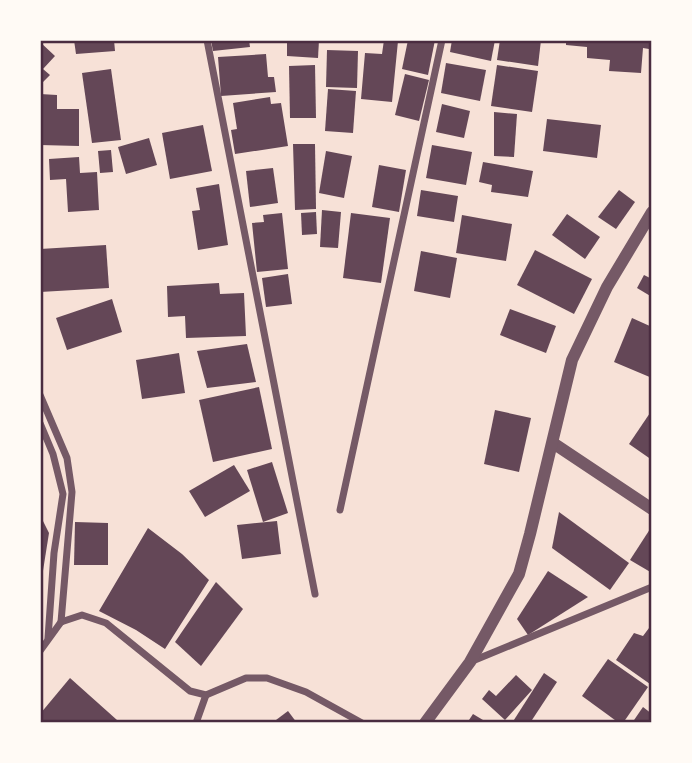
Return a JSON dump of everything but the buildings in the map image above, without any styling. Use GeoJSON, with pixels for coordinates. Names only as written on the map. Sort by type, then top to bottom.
{"type":"FeatureCollection","features":[{"type":"Feature","properties":{"kind":"street"},"geometry":{"type":"LineString","coordinates":[[207,40],[314,594]]}},
{"type":"Feature","properties":{"kind":"street"},"geometry":{"type":"LineString","coordinates":[[340,510],[442,40]]}},
{"type":"Feature","properties":{"kind":"street"},"geometry":{"type":"LineString","coordinates":[[425,723],[470,662],[519,574],[572,360],[607,287],[652,212]]}},
{"type":"Feature","properties":{"kind":"street"},"geometry":{"type":"LineString","coordinates":[[40,396],[66,458],[72,492],[61,622],[40,651]]}},
{"type":"Feature","properties":{"kind":"street"},"geometry":{"type":"LineString","coordinates":[[40,423],[53,454],[63,494],[54,553],[48,640]]}},
{"type":"Feature","properties":{"kind":"street"},"geometry":{"type":"LineString","coordinates":[[553,443],[652,509]]}},
{"type":"Feature","properties":{"kind":"street"},"geometry":{"type":"LineString","coordinates":[[470,662],[652,587]]}},
{"type":"Feature","properties":{"kind":"street"},"geometry":{"type":"LineString","coordinates":[[61,622],[82,615],[106,623],[190,691],[206,695],[246,678],[267,678],[306,692],[362,723]]}},
{"type":"Feature","properties":{"kind":"street"},"geometry":{"type":"LineString","coordinates":[[196,723],[206,695]]}}]}
